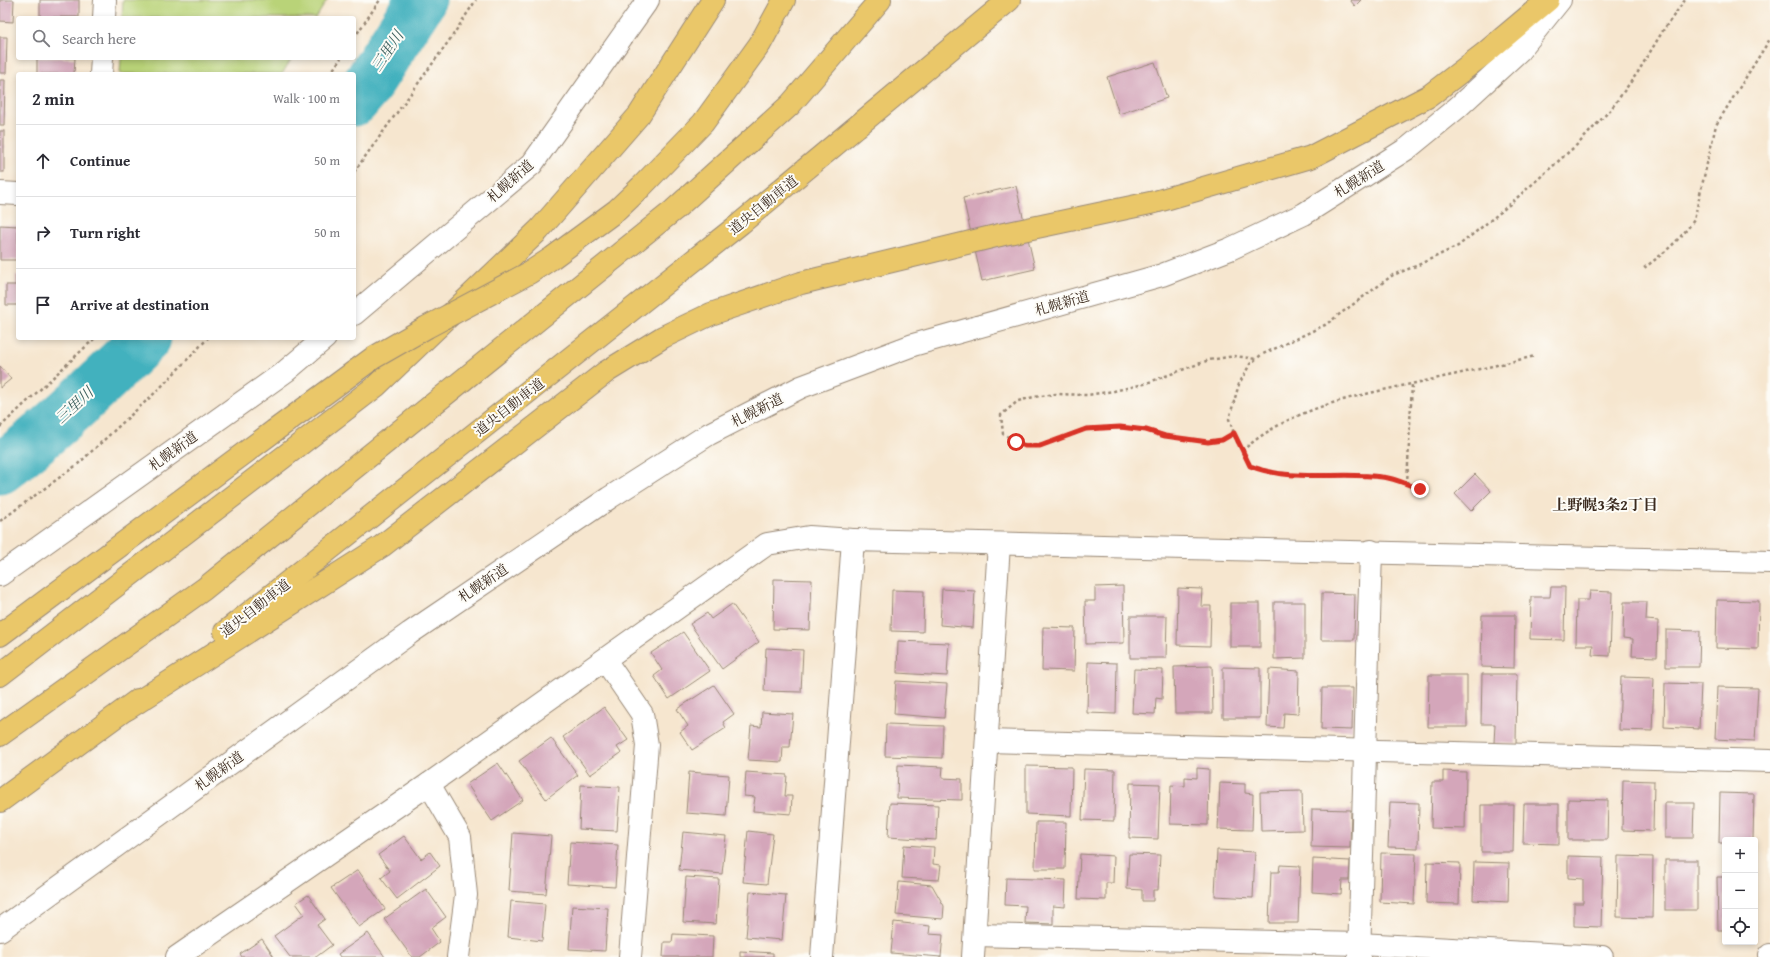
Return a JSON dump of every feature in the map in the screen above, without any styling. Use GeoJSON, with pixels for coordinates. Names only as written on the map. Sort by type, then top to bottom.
{"type":"FeatureCollection","features":[{"type":"Feature","properties":{"kind":"highway"},"geometry":{"type":"LineString","coordinates":[[0,675],[376,386],[539,230],[554,213],[639,115],[713,0]]}},
{"type":"Feature","properties":{"kind":"highway"},"geometry":{"type":"LineString","coordinates":[[0,634],[373,358],[427,327],[529,273],[617,210],[703,123],[760,44],[784,0]]}},
{"type":"Feature","properties":{"kind":"highway"},"geometry":{"type":"LineString","coordinates":[[0,735],[204,589],[674,210],[790,105],[880,0]]}},
{"type":"Feature","properties":{"kind":"highway","name":"道央自動車道"},"geometry":{"type":"LineString","coordinates":[[0,802],[127,709],[741,223],[1009,0]]}},
{"type":"Feature","properties":{"kind":"highway"},"geometry":{"type":"LineString","coordinates":[[127,709],[382,546],[606,372],[663,337],[710,314],[801,283],[1004,234],[1155,202],[1311,157],[1429,96],[1548,0]]}},
{"type":"Feature","properties":{"kind":"street"},"geometry":{"type":"LineString","coordinates":[[104,16],[105,0]]}},
{"type":"Feature","properties":{"kind":"street","name":"札幌新道"},"geometry":{"type":"LineString","coordinates":[[356,312],[532,164],[648,0]]}},
{"type":"Feature","properties":{"kind":"street","name":"札幌新道"},"geometry":{"type":"LineString","coordinates":[[0,930],[410,633],[603,502],[709,434],[801,388],[913,345],[1162,275],[1230,249],[1304,214],[1408,148],[1420,138],[1520,51],[1560,0]]}},
{"type":"Feature","properties":{"kind":"street"},"geometry":{"type":"LineString","coordinates":[[101,72],[102,60]]}},
{"type":"Feature","properties":{"kind":"street"},"geometry":{"type":"LineString","coordinates":[[0,193],[16,194]]}},
{"type":"Feature","properties":{"kind":"street","name":"札幌新道"},"geometry":{"type":"LineString","coordinates":[[0,575],[286,370],[323,340]]}},
{"type":"Feature","properties":{"kind":"street"},"geometry":{"type":"LineString","coordinates":[[177,957],[429,784],[767,544],[809,537],[853,540],[999,544],[1371,551],[1770,562]]}},
{"type":"Feature","properties":{"kind":"street"},"geometry":{"type":"LineString","coordinates":[[822,957],[853,540]]}},
{"type":"Feature","properties":{"kind":"street"},"geometry":{"type":"LineString","coordinates":[[972,957],[975,935],[999,544]]}},
{"type":"Feature","properties":{"kind":"street"},"geometry":{"type":"LineString","coordinates":[[1359,951],[1371,551]]}},
{"type":"Feature","properties":{"kind":"street"},"geometry":{"type":"LineString","coordinates":[[605,660],[642,714],[646,745],[630,957]]}},
{"type":"Feature","properties":{"kind":"street"},"geometry":{"type":"LineString","coordinates":[[987,741],[1770,761]]}},
{"type":"Feature","properties":{"kind":"street"},"geometry":{"type":"LineString","coordinates":[[429,784],[460,836],[466,895],[458,956]]}},
{"type":"Feature","properties":{"kind":"street"},"geometry":{"type":"LineString","coordinates":[[975,935],[1359,951],[1602,957]]}},
{"type":"Feature","properties":{"kind":"path"},"geometry":{"type":"LineString","coordinates":[[356,35],[380,0]]}},
{"type":"Feature","properties":{"kind":"path"},"geometry":{"type":"LineString","coordinates":[[356,169],[451,38],[476,0]]}},
{"type":"Feature","properties":{"kind":"path"},"geometry":{"type":"LineString","coordinates":[[1420,489],[1384,477],[1297,476],[1265,472],[1250,466],[1229,419],[1238,384],[1250,364],[1268,351],[1325,325],[1393,275],[1458,246],[1502,211],[1580,142],[1610,109],[1638,72],[1664,29],[1685,0]]}},
{"type":"Feature","properties":{"kind":"path"},"geometry":{"type":"LineString","coordinates":[[1644,268],[1668,250],[1694,220],[1716,125],[1770,39]]}},
{"type":"Feature","properties":{"kind":"path"},"geometry":{"type":"LineString","coordinates":[[331,72],[340,60]]}},
{"type":"Feature","properties":{"kind":"path"},"geometry":{"type":"LineString","coordinates":[[0,427],[93,340]]}},
{"type":"Feature","properties":{"kind":"path"},"geometry":{"type":"LineString","coordinates":[[0,521],[78,464],[158,390],[206,340]]}},
{"type":"Feature","properties":{"kind":"path"},"geometry":{"type":"LineString","coordinates":[[1234,433],[1222,440],[1208,442],[1165,436],[1146,430],[1113,428],[1086,429],[1040,446],[1025,446],[1003,434],[1000,415],[1018,401],[1056,394],[1087,395],[1114,391],[1144,384],[1209,360],[1235,356],[1256,359]]}},
{"type":"Feature","properties":{"kind":"path"},"geometry":{"type":"LineString","coordinates":[[1242,451],[1256,439],[1299,414],[1333,403],[1535,356]]}},
{"type":"Feature","properties":{"kind":"path"},"geometry":{"type":"LineString","coordinates":[[1407,484],[1412,384]]}},
{"type":"Feature","properties":{"kind":"green space"},"geometry":{"type":"Polygon","coordinates":[[[123,0],[327,0],[317,16],[122,16],[123,0]]]}},
{"type":"Feature","properties":{"kind":"green space"},"geometry":{"type":"Polygon","coordinates":[[[121,60],[291,60],[283,72],[120,72],[121,60]]]}},
{"type":"Feature","properties":{"kind":"building"},"geometry":{"type":"Polygon","coordinates":[[[0,0],[14,0],[13,22],[0,21],[0,0]]]}},
{"type":"Feature","properties":{"kind":"building"},"geometry":{"type":"Polygon","coordinates":[[[40,0],[79,0],[79,16],[40,16],[40,0]]]}},
{"type":"Feature","properties":{"kind":"building"},"geometry":{"type":"Polygon","coordinates":[[[1350,0],[1361,0],[1355,6],[1350,0]]]}},
{"type":"Feature","properties":{"kind":"building"},"geometry":{"type":"Polygon","coordinates":[[[0,37],[7,37],[6,73],[0,73],[0,37]]]}},
{"type":"Feature","properties":{"kind":"building"},"geometry":{"type":"Polygon","coordinates":[[[37,60],[75,60],[74,72],[37,72],[37,60]]]}},
{"type":"Feature","properties":{"kind":"building"},"geometry":{"type":"Polygon","coordinates":[[[1155,62],[1167,98],[1119,114],[1107,77],[1155,62]]]}},
{"type":"Feature","properties":{"kind":"building"},"geometry":{"type":"Polygon","coordinates":[[[0,80],[5,80],[4,125],[0,125],[0,80]]]}},
{"type":"Feature","properties":{"kind":"building"},"geometry":{"type":"Polygon","coordinates":[[[0,131],[4,131],[4,172],[0,172],[0,131]]]}},
{"type":"Feature","properties":{"kind":"building"},"geometry":{"type":"Polygon","coordinates":[[[1016,186],[1035,269],[982,281],[963,198],[1016,186]]]}},
{"type":"Feature","properties":{"kind":"building"},"geometry":{"type":"Polygon","coordinates":[[[0,225],[16,226],[16,260],[0,260],[0,225]]]}},
{"type":"Feature","properties":{"kind":"building"},"geometry":{"type":"Polygon","coordinates":[[[6,285],[16,285],[16,305],[6,305],[6,285]]]}},
{"type":"Feature","properties":{"kind":"building"},"geometry":{"type":"Polygon","coordinates":[[[0,366],[11,379],[0,388],[0,366]]]}},
{"type":"Feature","properties":{"kind":"building"},"geometry":{"type":"Polygon","coordinates":[[[1475,474],[1491,491],[1471,511],[1455,494],[1475,474]]]}},
{"type":"Feature","properties":{"kind":"building"},"geometry":{"type":"Polygon","coordinates":[[[774,579],[812,580],[810,630],[773,629],[774,579]]]}},
{"type":"Feature","properties":{"kind":"building"},"geometry":{"type":"Polygon","coordinates":[[[1123,586],[1124,643],[1086,644],[1085,601],[1095,601],[1095,587],[1123,586]]]}},
{"type":"Feature","properties":{"kind":"building"},"geometry":{"type":"Polygon","coordinates":[[[1551,587],[1565,587],[1564,640],[1530,639],[1531,597],[1550,597],[1551,587]]]}},
{"type":"Feature","properties":{"kind":"building"},"geometry":{"type":"Polygon","coordinates":[[[1178,588],[1202,589],[1201,606],[1211,606],[1210,646],[1177,645],[1178,588]]]}},
{"type":"Feature","properties":{"kind":"building"},"geometry":{"type":"Polygon","coordinates":[[[942,589],[975,591],[973,628],[940,625],[942,589]]]}},
{"type":"Feature","properties":{"kind":"building"},"geometry":{"type":"Polygon","coordinates":[[[892,590],[924,591],[923,632],[891,631],[892,590]]]}},
{"type":"Feature","properties":{"kind":"building"},"geometry":{"type":"Polygon","coordinates":[[[1590,591],[1612,592],[1610,656],[1592,655],[1593,645],[1576,645],[1577,600],[1589,600],[1590,591]]]}},
{"type":"Feature","properties":{"kind":"building"},"geometry":{"type":"Polygon","coordinates":[[[1322,593],[1355,594],[1354,640],[1321,640],[1322,593]]]}},
{"type":"Feature","properties":{"kind":"building"},"geometry":{"type":"Polygon","coordinates":[[[1717,600],[1759,601],[1758,649],[1716,648],[1717,600]]]}},
{"type":"Feature","properties":{"kind":"building"},"geometry":{"type":"Polygon","coordinates":[[[1274,602],[1305,602],[1305,658],[1274,659],[1274,602]]]}},
{"type":"Feature","properties":{"kind":"building"},"geometry":{"type":"Polygon","coordinates":[[[1624,602],[1647,602],[1646,620],[1658,621],[1657,657],[1632,656],[1633,639],[1623,638],[1624,602]]]}},
{"type":"Feature","properties":{"kind":"building"},"geometry":{"type":"Polygon","coordinates":[[[1230,603],[1260,603],[1260,647],[1230,647],[1230,603]]]}},
{"type":"Feature","properties":{"kind":"building"},"geometry":{"type":"Polygon","coordinates":[[[732,604],[759,642],[722,669],[690,624],[707,613],[711,619],[732,604]]]}},
{"type":"Feature","properties":{"kind":"building"},"geometry":{"type":"Polygon","coordinates":[[[1482,615],[1515,615],[1514,668],[1481,667],[1482,615]]]}},
{"type":"Feature","properties":{"kind":"building"},"geometry":{"type":"Polygon","coordinates":[[[1130,616],[1167,616],[1166,658],[1130,658],[1130,616]]]}},
{"type":"Feature","properties":{"kind":"building"},"geometry":{"type":"Polygon","coordinates":[[[1043,627],[1075,628],[1074,671],[1042,670],[1043,627]]]}},
{"type":"Feature","properties":{"kind":"building"},"geometry":{"type":"Polygon","coordinates":[[[1666,630],[1700,631],[1699,667],[1666,667],[1666,630]]]}},
{"type":"Feature","properties":{"kind":"building"},"geometry":{"type":"Polygon","coordinates":[[[683,632],[710,671],[669,699],[654,676],[662,670],[651,653],[683,632]]]}},
{"type":"Feature","properties":{"kind":"building"},"geometry":{"type":"Polygon","coordinates":[[[898,641],[949,643],[947,676],[897,673],[898,641]]]}},
{"type":"Feature","properties":{"kind":"building"},"geometry":{"type":"Polygon","coordinates":[[[766,648],[803,650],[801,692],[764,691],[766,648]]]}},
{"type":"Feature","properties":{"kind":"building"},"geometry":{"type":"Polygon","coordinates":[[[1088,662],[1117,663],[1116,714],[1087,713],[1088,662]]]}},
{"type":"Feature","properties":{"kind":"building"},"geometry":{"type":"Polygon","coordinates":[[[1212,666],[1213,713],[1175,713],[1174,667],[1212,666]]]}},
{"type":"Feature","properties":{"kind":"building"},"geometry":{"type":"Polygon","coordinates":[[[1223,667],[1260,668],[1260,718],[1223,718],[1223,667]]]}},
{"type":"Feature","properties":{"kind":"building"},"geometry":{"type":"Polygon","coordinates":[[[1134,669],[1163,670],[1162,699],[1156,698],[1155,714],[1132,713],[1134,669]]]}},
{"type":"Feature","properties":{"kind":"building"},"geometry":{"type":"Polygon","coordinates":[[[1269,669],[1299,671],[1298,714],[1284,713],[1283,728],[1267,727],[1269,669]]]}},
{"type":"Feature","properties":{"kind":"building"},"geometry":{"type":"Polygon","coordinates":[[[1482,674],[1517,674],[1516,744],[1494,743],[1495,724],[1481,724],[1482,674]]]}},
{"type":"Feature","properties":{"kind":"building"},"geometry":{"type":"Polygon","coordinates":[[[1429,675],[1467,675],[1467,727],[1428,727],[1429,675]]]}},
{"type":"Feature","properties":{"kind":"building"},"geometry":{"type":"Polygon","coordinates":[[[1621,677],[1654,678],[1652,731],[1619,730],[1621,677]]]}},
{"type":"Feature","properties":{"kind":"building"},"geometry":{"type":"Polygon","coordinates":[[[896,681],[947,684],[944,718],[894,714],[896,681]]]}},
{"type":"Feature","properties":{"kind":"building"},"geometry":{"type":"Polygon","coordinates":[[[1665,683],[1701,684],[1699,729],[1664,727],[1665,683]]]}},
{"type":"Feature","properties":{"kind":"building"},"geometry":{"type":"Polygon","coordinates":[[[714,685],[734,714],[723,722],[726,728],[692,750],[680,732],[688,726],[677,709],[714,685]]]}},
{"type":"Feature","properties":{"kind":"building"},"geometry":{"type":"Polygon","coordinates":[[[1717,687],[1758,688],[1755,741],[1715,739],[1717,687]]]}},
{"type":"Feature","properties":{"kind":"building"},"geometry":{"type":"Polygon","coordinates":[[[1322,688],[1353,688],[1352,730],[1321,729],[1322,688]]]}},
{"type":"Feature","properties":{"kind":"building"},"geometry":{"type":"Polygon","coordinates":[[[604,707],[628,740],[617,747],[621,753],[590,775],[563,737],[604,707]]]}},
{"type":"Feature","properties":{"kind":"building"},"geometry":{"type":"Polygon","coordinates":[[[762,712],[793,714],[790,747],[783,747],[782,762],[748,760],[751,726],[761,727],[762,712]]]}},
{"type":"Feature","properties":{"kind":"building"},"geometry":{"type":"Polygon","coordinates":[[[886,724],[943,726],[942,758],[885,756],[886,724]]]}},
{"type":"Feature","properties":{"kind":"building"},"geometry":{"type":"Polygon","coordinates":[[[551,738],[578,775],[546,799],[519,761],[551,738]]]}},
{"type":"Feature","properties":{"kind":"building"},"geometry":{"type":"Polygon","coordinates":[[[498,763],[523,800],[492,821],[467,784],[498,763]]]}},
{"type":"Feature","properties":{"kind":"building"},"geometry":{"type":"Polygon","coordinates":[[[898,765],[943,767],[942,778],[962,779],[962,800],[897,798],[898,765]]]}},
{"type":"Feature","properties":{"kind":"building"},"geometry":{"type":"Polygon","coordinates":[[[1026,766],[1072,767],[1071,816],[1026,814],[1026,766]]]}},
{"type":"Feature","properties":{"kind":"building"},"geometry":{"type":"Polygon","coordinates":[[[1197,768],[1209,769],[1208,825],[1170,824],[1171,785],[1185,786],[1185,777],[1197,778],[1197,768]]]}},
{"type":"Feature","properties":{"kind":"building"},"geometry":{"type":"Polygon","coordinates":[[[1084,769],[1115,770],[1114,821],[1082,820],[1084,769]]]}},
{"type":"Feature","properties":{"kind":"building"},"geometry":{"type":"Polygon","coordinates":[[[1443,771],[1466,772],[1465,829],[1431,828],[1432,782],[1443,782],[1443,771]]]}},
{"type":"Feature","properties":{"kind":"building"},"geometry":{"type":"Polygon","coordinates":[[[689,772],[729,775],[726,816],[686,813],[689,772]]]}},
{"type":"Feature","properties":{"kind":"building"},"geometry":{"type":"Polygon","coordinates":[[[746,772],[787,775],[785,796],[792,796],[791,814],[753,811],[755,797],[744,796],[746,772]]]}},
{"type":"Feature","properties":{"kind":"building"},"geometry":{"type":"Polygon","coordinates":[[[1623,780],[1654,781],[1653,831],[1622,830],[1623,780]]]}},
{"type":"Feature","properties":{"kind":"building"},"geometry":{"type":"Polygon","coordinates":[[[1130,783],[1160,784],[1158,839],[1129,838],[1130,783]]]}},
{"type":"Feature","properties":{"kind":"building"},"geometry":{"type":"Polygon","coordinates":[[[1220,783],[1245,784],[1245,793],[1253,794],[1252,830],[1218,829],[1220,783]]]}},
{"type":"Feature","properties":{"kind":"building"},"geometry":{"type":"Polygon","coordinates":[[[581,785],[620,787],[617,831],[579,829],[581,785]]]}},
{"type":"Feature","properties":{"kind":"building"},"geometry":{"type":"Polygon","coordinates":[[[1302,791],[1303,830],[1261,831],[1260,792],[1302,791]]]}},
{"type":"Feature","properties":{"kind":"building"},"geometry":{"type":"Polygon","coordinates":[[[1720,793],[1754,794],[1753,837],[1722,837],[1722,843],[1719,843],[1720,793]]]}},
{"type":"Feature","properties":{"kind":"building"},"geometry":{"type":"Polygon","coordinates":[[[1568,799],[1608,800],[1607,840],[1568,840],[1568,799]]]}},
{"type":"Feature","properties":{"kind":"building"},"geometry":{"type":"Polygon","coordinates":[[[1390,802],[1419,803],[1418,848],[1388,847],[1390,802]]]}},
{"type":"Feature","properties":{"kind":"building"},"geometry":{"type":"Polygon","coordinates":[[[890,803],[938,805],[936,840],[888,837],[890,803]]]}},
{"type":"Feature","properties":{"kind":"building"},"geometry":{"type":"Polygon","coordinates":[[[1665,803],[1694,803],[1693,838],[1665,838],[1665,803]]]}},
{"type":"Feature","properties":{"kind":"building"},"geometry":{"type":"Polygon","coordinates":[[[1524,804],[1559,804],[1559,844],[1523,843],[1524,804]]]}},
{"type":"Feature","properties":{"kind":"building"},"geometry":{"type":"Polygon","coordinates":[[[1481,805],[1514,805],[1513,852],[1481,852],[1481,805]]]}},
{"type":"Feature","properties":{"kind":"building"},"geometry":{"type":"Polygon","coordinates":[[[1312,809],[1351,810],[1350,848],[1311,847],[1312,809]]]}},
{"type":"Feature","properties":{"kind":"building"},"geometry":{"type":"Polygon","coordinates":[[[1036,822],[1066,822],[1065,869],[1035,869],[1036,822]]]}},
{"type":"Feature","properties":{"kind":"building"},"geometry":{"type":"Polygon","coordinates":[[[748,831],[773,834],[767,884],[743,882],[748,831]]]}},
{"type":"Feature","properties":{"kind":"building"},"geometry":{"type":"Polygon","coordinates":[[[683,832],[726,836],[722,874],[679,870],[683,832]]]}},
{"type":"Feature","properties":{"kind":"building"},"geometry":{"type":"Polygon","coordinates":[[[513,833],[551,836],[546,894],[509,891],[513,833]]]}},
{"type":"Feature","properties":{"kind":"building"},"geometry":{"type":"Polygon","coordinates":[[[404,836],[421,859],[430,852],[440,866],[397,899],[381,878],[390,871],[378,855],[404,836]]]}},
{"type":"Feature","properties":{"kind":"building"},"geometry":{"type":"Polygon","coordinates":[[[570,842],[618,845],[615,887],[567,884],[570,842]]]}},
{"type":"Feature","properties":{"kind":"building"},"geometry":{"type":"Polygon","coordinates":[[[904,845],[934,847],[933,864],[941,865],[939,880],[902,878],[904,845]]]}},
{"type":"Feature","properties":{"kind":"building"},"geometry":{"type":"Polygon","coordinates":[[[1217,850],[1255,852],[1253,898],[1215,896],[1217,850]]]}},
{"type":"Feature","properties":{"kind":"building"},"geometry":{"type":"Polygon","coordinates":[[[1381,853],[1416,854],[1414,904],[1380,902],[1381,853]]]}},
{"type":"Feature","properties":{"kind":"building"},"geometry":{"type":"Polygon","coordinates":[[[1080,854],[1114,856],[1113,883],[1106,883],[1106,900],[1078,899],[1080,854]]]}},
{"type":"Feature","properties":{"kind":"building"},"geometry":{"type":"Polygon","coordinates":[[[1129,854],[1160,855],[1158,890],[1153,890],[1153,901],[1142,901],[1142,890],[1127,889],[1129,854]]]}},
{"type":"Feature","properties":{"kind":"building"},"geometry":{"type":"Polygon","coordinates":[[[1568,856],[1603,857],[1601,927],[1574,926],[1574,903],[1583,903],[1583,879],[1568,878],[1568,856]]]}},
{"type":"Feature","properties":{"kind":"building"},"geometry":{"type":"Polygon","coordinates":[[[1618,856],[1653,857],[1652,918],[1617,917],[1618,856]]]}},
{"type":"Feature","properties":{"kind":"building"},"geometry":{"type":"Polygon","coordinates":[[[1313,859],[1350,861],[1349,880],[1342,880],[1341,894],[1312,892],[1313,859]]]}},
{"type":"Feature","properties":{"kind":"building"},"geometry":{"type":"Polygon","coordinates":[[[1665,860],[1697,860],[1697,910],[1665,910],[1665,860]]]}},
{"type":"Feature","properties":{"kind":"building"},"geometry":{"type":"Polygon","coordinates":[[[1427,862],[1460,863],[1459,904],[1426,903],[1427,862]]]}},
{"type":"Feature","properties":{"kind":"building"},"geometry":{"type":"Polygon","coordinates":[[[1474,862],[1509,863],[1508,902],[1473,900],[1474,862]]]}},
{"type":"Feature","properties":{"kind":"building"},"geometry":{"type":"Polygon","coordinates":[[[1280,865],[1300,866],[1298,923],[1269,923],[1271,872],[1279,872],[1280,865]]]}},
{"type":"Feature","properties":{"kind":"building"},"geometry":{"type":"Polygon","coordinates":[[[358,870],[385,909],[359,927],[331,888],[358,870]]]}},
{"type":"Feature","properties":{"kind":"building"},"geometry":{"type":"Polygon","coordinates":[[[686,877],[719,879],[716,924],[683,922],[686,877]]]}},
{"type":"Feature","properties":{"kind":"building"},"geometry":{"type":"Polygon","coordinates":[[[1717,877],[1722,877],[1722,930],[1718,930],[1717,877]]]}},
{"type":"Feature","properties":{"kind":"building"},"geometry":{"type":"Polygon","coordinates":[[[1006,878],[1066,880],[1065,907],[1053,906],[1053,924],[1025,923],[1026,906],[1005,905],[1006,878]]]}},
{"type":"Feature","properties":{"kind":"building"},"geometry":{"type":"Polygon","coordinates":[[[899,882],[932,885],[944,906],[943,919],[896,915],[899,882]]]}},
{"type":"Feature","properties":{"kind":"building"},"geometry":{"type":"Polygon","coordinates":[[[426,889],[446,917],[431,928],[440,942],[420,957],[412,957],[384,919],[426,889]]]}},
{"type":"Feature","properties":{"kind":"building"},"geometry":{"type":"Polygon","coordinates":[[[750,892],[786,895],[782,940],[746,937],[750,892]]]}},
{"type":"Feature","properties":{"kind":"building"},"geometry":{"type":"Polygon","coordinates":[[[308,895],[325,919],[317,925],[332,945],[316,957],[290,957],[274,936],[304,914],[296,903],[308,895]]]}},
{"type":"Feature","properties":{"kind":"building"},"geometry":{"type":"Polygon","coordinates":[[[511,901],[545,904],[542,941],[508,937],[511,901]]]}},
{"type":"Feature","properties":{"kind":"building"},"geometry":{"type":"Polygon","coordinates":[[[572,906],[608,908],[605,951],[569,949],[572,906]]]}},
{"type":"Feature","properties":{"kind":"building"},"geometry":{"type":"Polygon","coordinates":[[[894,922],[930,926],[929,934],[943,935],[941,957],[891,953],[894,922]]]}},
{"type":"Feature","properties":{"kind":"building"},"geometry":{"type":"Polygon","coordinates":[[[368,933],[385,957],[340,957],[338,954],[368,933]]]}},
{"type":"Feature","properties":{"kind":"building"},"geometry":{"type":"Polygon","coordinates":[[[673,934],[713,936],[712,957],[663,957],[664,942],[672,942],[673,934]]]}},
{"type":"Feature","properties":{"kind":"building"},"geometry":{"type":"Polygon","coordinates":[[[262,939],[274,957],[242,957],[240,954],[262,939]]]}},
{"type":"Feature","properties":{"kind":"building"},"geometry":{"type":"Polygon","coordinates":[[[740,951],[773,953],[773,957],[740,957],[740,951]]]}},
{"type":"Feature","properties":{"kind":"waterway","name":"三里川"},"geometry":{"type":"LineString","coordinates":[[356,99],[365,88],[421,0]]}},
{"type":"Feature","properties":{"kind":"waterway","name":"三里川"},"geometry":{"type":"LineString","coordinates":[[0,469],[38,439],[75,406],[144,340]]}},
{"type":"Feature","properties":{"kind":"district","name":"上野幌3条2丁目"},"geometry":{"type":"Point","coordinates":[1605,504]}},
{"type":"Feature","properties":{"kind":"route"},"geometry":{"type":"LineString","coordinates":[[1016,442],[1025,446],[1040,446],[1060,440],[1086,429],[1120,427],[1146,430],[1165,436],[1208,442],[1222,440],[1234,433],[1250,466],[1265,472],[1297,476],[1384,477],[1420,489]]}}]}
